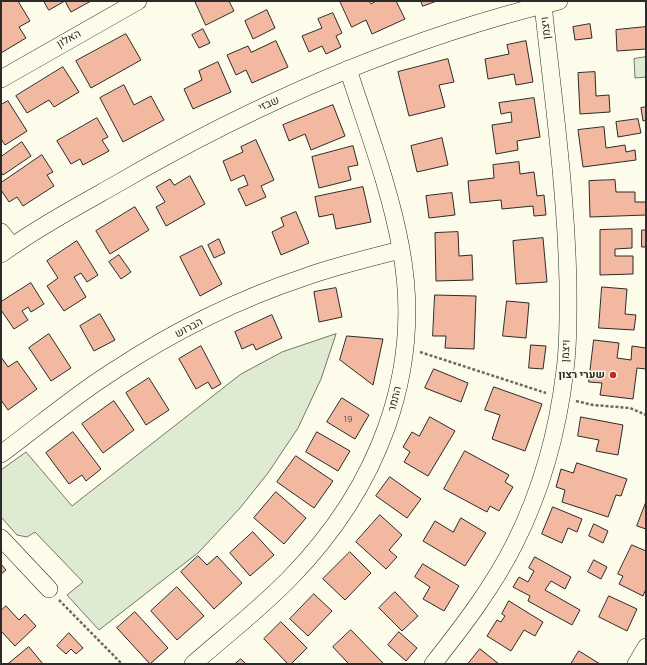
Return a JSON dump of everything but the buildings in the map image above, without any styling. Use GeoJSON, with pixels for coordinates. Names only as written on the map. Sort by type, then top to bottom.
{"type":"FeatureCollection","features":[{"type":"Feature","properties":{"kind":"street","name":"האלון"},"geometry":{"type":"LineString","coordinates":[[1,78],[138,1]]}},
{"type":"Feature","properties":{"kind":"street","name":"שבזי"},"geometry":{"type":"LineString","coordinates":[[7,250],[125,179],[216,129],[292,93],[348,69],[438,35],[492,18],[551,3]]}},
{"type":"Feature","properties":{"kind":"street","name":"ויצמן"},"geometry":{"type":"LineString","coordinates":[[433,664],[460,630],[495,579],[515,543],[543,477],[553,443],[566,368],[568,317],[567,249],[551,3]]}},
{"type":"Feature","properties":{"kind":"street","name":"התמר"},"geometry":{"type":"LineString","coordinates":[[193,664],[290,578],[330,532],[354,497],[375,458],[391,417],[400,380],[405,347],[407,302],[401,250],[387,189],[348,69]]}},
{"type":"Feature","properties":{"kind":"street"},"geometry":{"type":"LineString","coordinates":[[1,232],[7,250]]}},
{"type":"Feature","properties":{"kind":"street","name":"הברוש"},"geometry":{"type":"LineString","coordinates":[[1,454],[80,394],[116,369],[163,341],[216,313],[263,292],[306,276],[401,250]]}},
{"type":"Feature","properties":{"kind":"street"},"geometry":{"type":"LineString","coordinates":[[1,538],[49,589]]}},
{"type":"Feature","properties":{"kind":"street"},"geometry":{"type":"LineString","coordinates":[[636,664],[646,647]]}},
{"type":"Feature","properties":{"kind":"path"},"geometry":{"type":"LineString","coordinates":[[405,347],[561,398],[593,405],[630,408],[646,415]]}},
{"type":"Feature","properties":{"kind":"path"},"geometry":{"type":"LineString","coordinates":[[49,589],[122,664]]}},
{"type":"Feature","properties":{"kind":"green space"},"geometry":{"type":"Polygon","coordinates":[[[646,57],[646,77],[635,78],[634,59],[646,57]]]}},
{"type":"Feature","properties":{"kind":"green space"},"geometry":{"type":"Polygon","coordinates":[[[336,334],[321,379],[298,428],[268,473],[240,508],[199,552],[99,630],[67,595],[83,582],[35,532],[27,537],[17,535],[1,517],[1,470],[26,452],[72,506],[241,374],[282,352],[336,334]]]}},
{"type":"Feature","properties":{"kind":"place","name":"שערי רצון"},"geometry":{"type":"Point","coordinates":[613,375]}}]}
